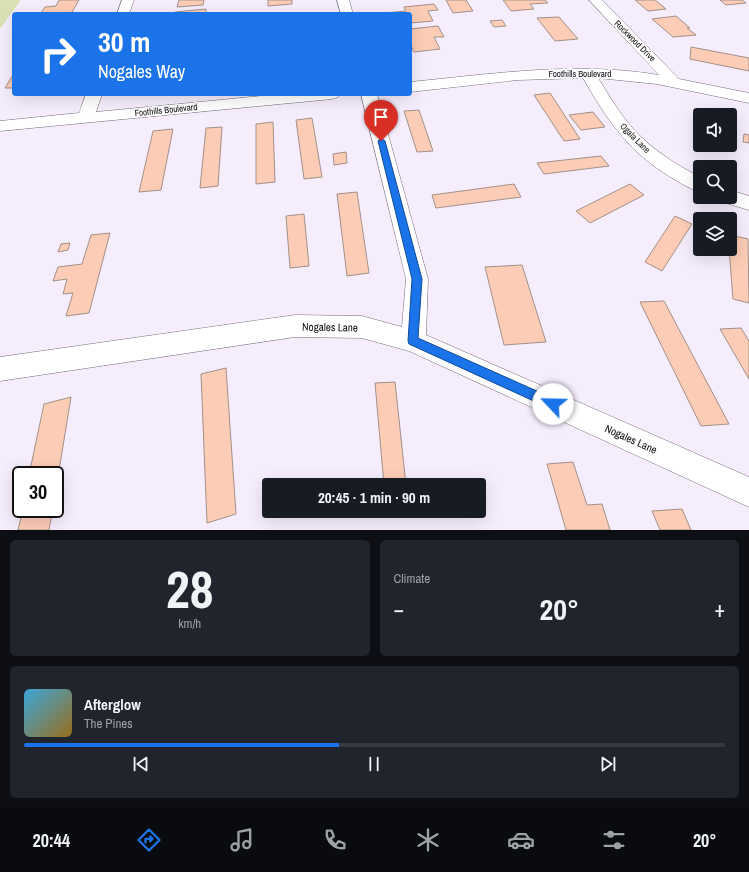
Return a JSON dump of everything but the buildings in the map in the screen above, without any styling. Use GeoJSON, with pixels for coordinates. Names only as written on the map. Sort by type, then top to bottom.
{"type":"FeatureCollection","features":[{"type":"Feature","properties":{"kind":"street"},"geometry":{"type":"LineString","coordinates":[[124,12],[128,0]]}},
{"type":"Feature","properties":{"kind":"street"},"geometry":{"type":"LineString","coordinates":[[343,0],[346,12]]}},
{"type":"Feature","properties":{"kind":"street","name":"Rockwood Drive"},"geometry":{"type":"LineString","coordinates":[[595,0],[675,82]]}},
{"type":"Feature","properties":{"kind":"street","name":"Foothills Boulevard"},"geometry":{"type":"LineString","coordinates":[[412,87],[555,74],[588,73],[627,75],[675,82],[749,98]]}},
{"type":"Feature","properties":{"kind":"street","name":"Ogala Lane"},"geometry":{"type":"LineString","coordinates":[[588,73],[620,124],[645,149],[693,182]]}},
{"type":"Feature","properties":{"kind":"street"},"geometry":{"type":"LineString","coordinates":[[86,118],[93,96]]}},
{"type":"Feature","properties":{"kind":"street","name":"Foothills Boulevard"},"geometry":{"type":"LineString","coordinates":[[0,126],[312,96]]}},
{"type":"Feature","properties":{"kind":"street"},"geometry":{"type":"LineString","coordinates":[[370,96],[417,279],[413,341]]}},
{"type":"Feature","properties":{"kind":"street"},"geometry":{"type":"LineString","coordinates":[[737,199],[749,203]]}},
{"type":"Feature","properties":{"kind":"street","name":"Nogales Lane"},"geometry":{"type":"LineString","coordinates":[[0,369],[295,326],[362,327],[413,341],[749,492]]}},
{"type":"Feature","properties":{"kind":"green space"},"geometry":{"type":"Polygon","coordinates":[[[0,0],[21,0],[12,12],[0,29],[0,0]]]}},
{"type":"Feature","properties":{"kind":"route"},"geometry":{"type":"LineString","coordinates":[[381,141],[417,279],[413,341],[553,404]]}}]}
